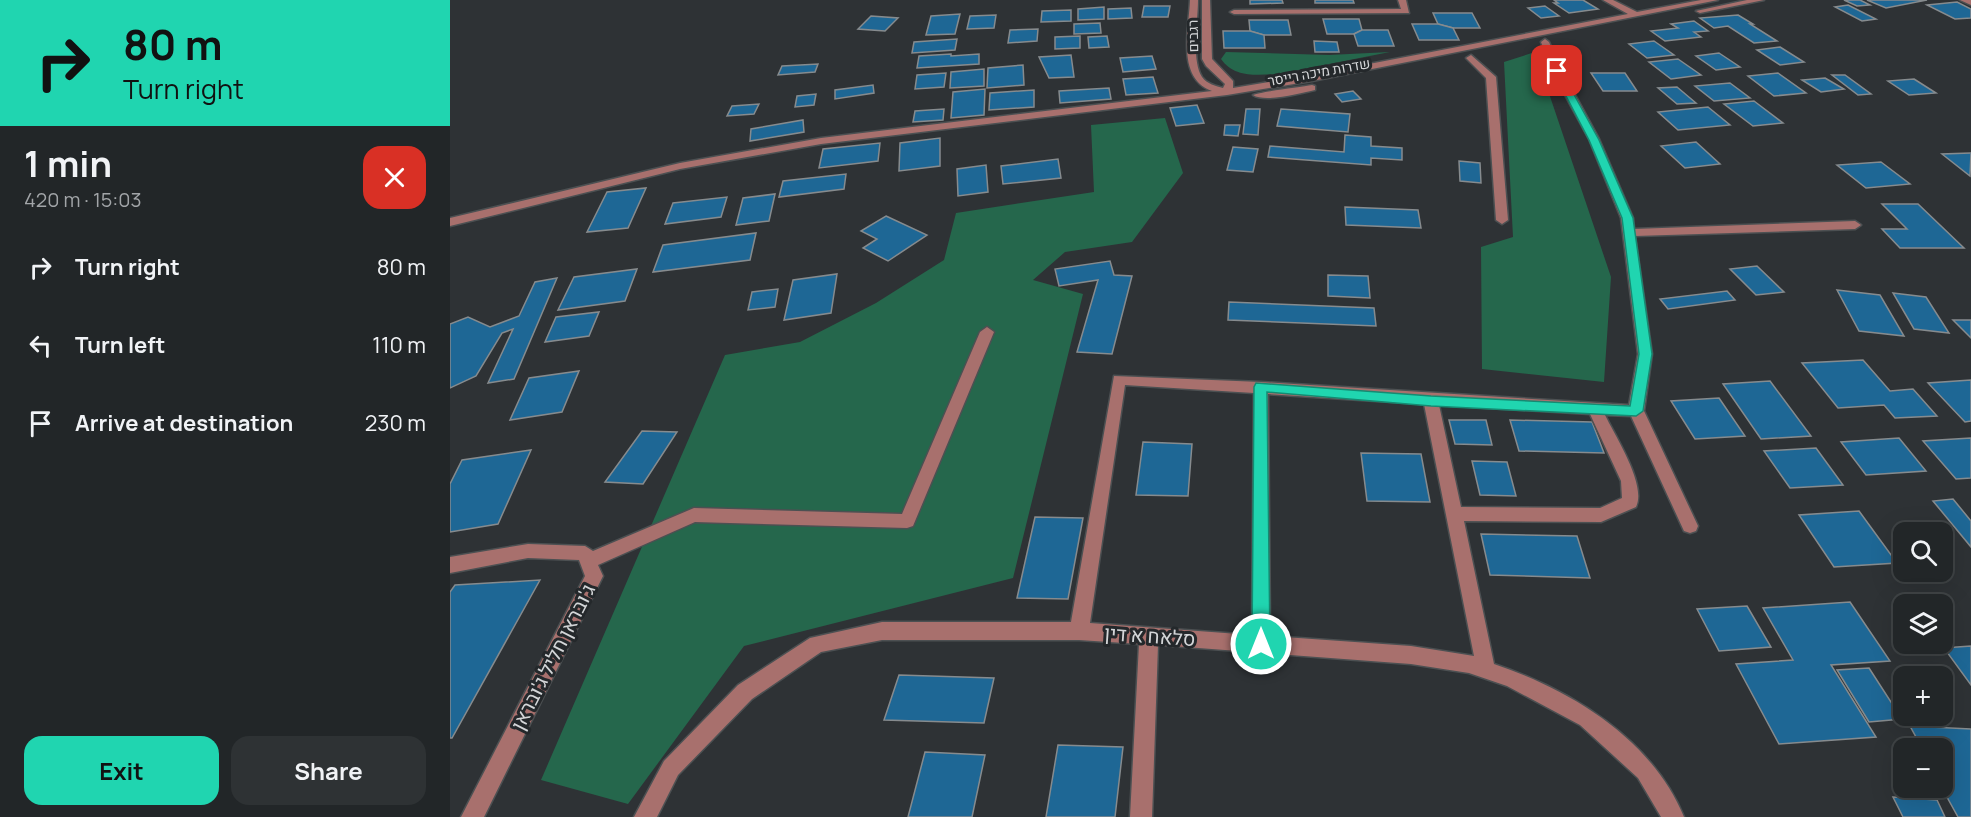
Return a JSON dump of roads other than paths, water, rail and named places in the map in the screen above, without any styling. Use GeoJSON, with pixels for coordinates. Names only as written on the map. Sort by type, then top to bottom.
{"type":"FeatureCollection","features":[{"type":"Feature","properties":{"kind":"street","name":"רגבים"},"geometry":{"type":"LineString","coordinates":[[1194,0],[1193,67],[1198,79],[1203,83],[1227,93]]}},
{"type":"Feature","properties":{"kind":"street","name":"רגבים"},"geometry":{"type":"LineString","coordinates":[[1206,0],[1207,59],[1215,70],[1226,78]]}},
{"type":"Feature","properties":{"kind":"street"},"geometry":{"type":"LineString","coordinates":[[1234,12],[1406,12],[1401,0]]}},
{"type":"Feature","properties":{"kind":"street"},"geometry":{"type":"LineString","coordinates":[[1607,0],[1653,21]]}},
{"type":"Feature","properties":{"kind":"street"},"geometry":{"type":"LineString","coordinates":[[1622,0],[1646,12],[1653,21]]}},
{"type":"Feature","properties":{"kind":"street","name":"שדרות מיכה רייסר"},"geometry":{"type":"LineString","coordinates":[[1227,93],[1714,0]]}},
{"type":"Feature","properties":{"kind":"street","name":"שדרות מיכה רייסר"},"geometry":{"type":"LineString","coordinates":[[1227,93],[1251,96],[1281,94],[1760,0]]}},
{"type":"Feature","properties":{"kind":"street"},"geometry":{"type":"LineString","coordinates":[[1964,0],[1971,3]]}},
{"type":"Feature","properties":{"kind":"street"},"geometry":{"type":"LineString","coordinates":[[1545,42],[1557,71],[1594,140],[1627,218],[1645,354],[1636,411],[1690,526]]}},
{"type":"Feature","properties":{"kind":"street"},"geometry":{"type":"LineString","coordinates":[[1471,58],[1491,77],[1502,220]]}},
{"type":"Feature","properties":{"kind":"street"},"geometry":{"type":"LineString","coordinates":[[450,222],[680,166],[821,141],[1227,93],[1230,83],[1226,78]]}},
{"type":"Feature","properties":{"kind":"street"},"geometry":{"type":"LineString","coordinates":[[1226,78],[1278,84]]}},
{"type":"Feature","properties":{"kind":"street"},"geometry":{"type":"LineString","coordinates":[[1629,233],[1855,225]]}},
{"type":"Feature","properties":{"kind":"street"},"geometry":{"type":"LineString","coordinates":[[588,561],[694,515],[907,521],[987,332]]}},
{"type":"Feature","properties":{"kind":"street"},"geometry":{"type":"LineString","coordinates":[[1079,631],[1119,380],[1261,387],[1431,401],[1636,411]]}},
{"type":"Feature","properties":{"kind":"street"},"geometry":{"type":"LineString","coordinates":[[1261,387],[1261,644]]}},
{"type":"Feature","properties":{"kind":"street"},"geometry":{"type":"LineString","coordinates":[[1431,401],[1486,670]]}},
{"type":"Feature","properties":{"kind":"street"},"geometry":{"type":"LineString","coordinates":[[1454,514],[1600,515],[1630,502],[1629,481],[1595,409]]}},
{"type":"Feature","properties":{"kind":"street","name":"ג'ובראן חליל ג'ובראן"},"geometry":{"type":"LineString","coordinates":[[450,564],[528,551],[585,553],[594,576],[472,817]]}},
{"type":"Feature","properties":{"kind":"street","name":"סלאח א דין"},"geometry":{"type":"LineString","coordinates":[[645,817],[671,768],[745,692],[817,644],[882,632],[1079,631],[1411,655],[1469,664],[1512,679],[1587,718],[1645,771],[1673,817]]}},
{"type":"Feature","properties":{"kind":"street"},"geometry":{"type":"LineString","coordinates":[[1141,817],[1149,637]]}}]}
